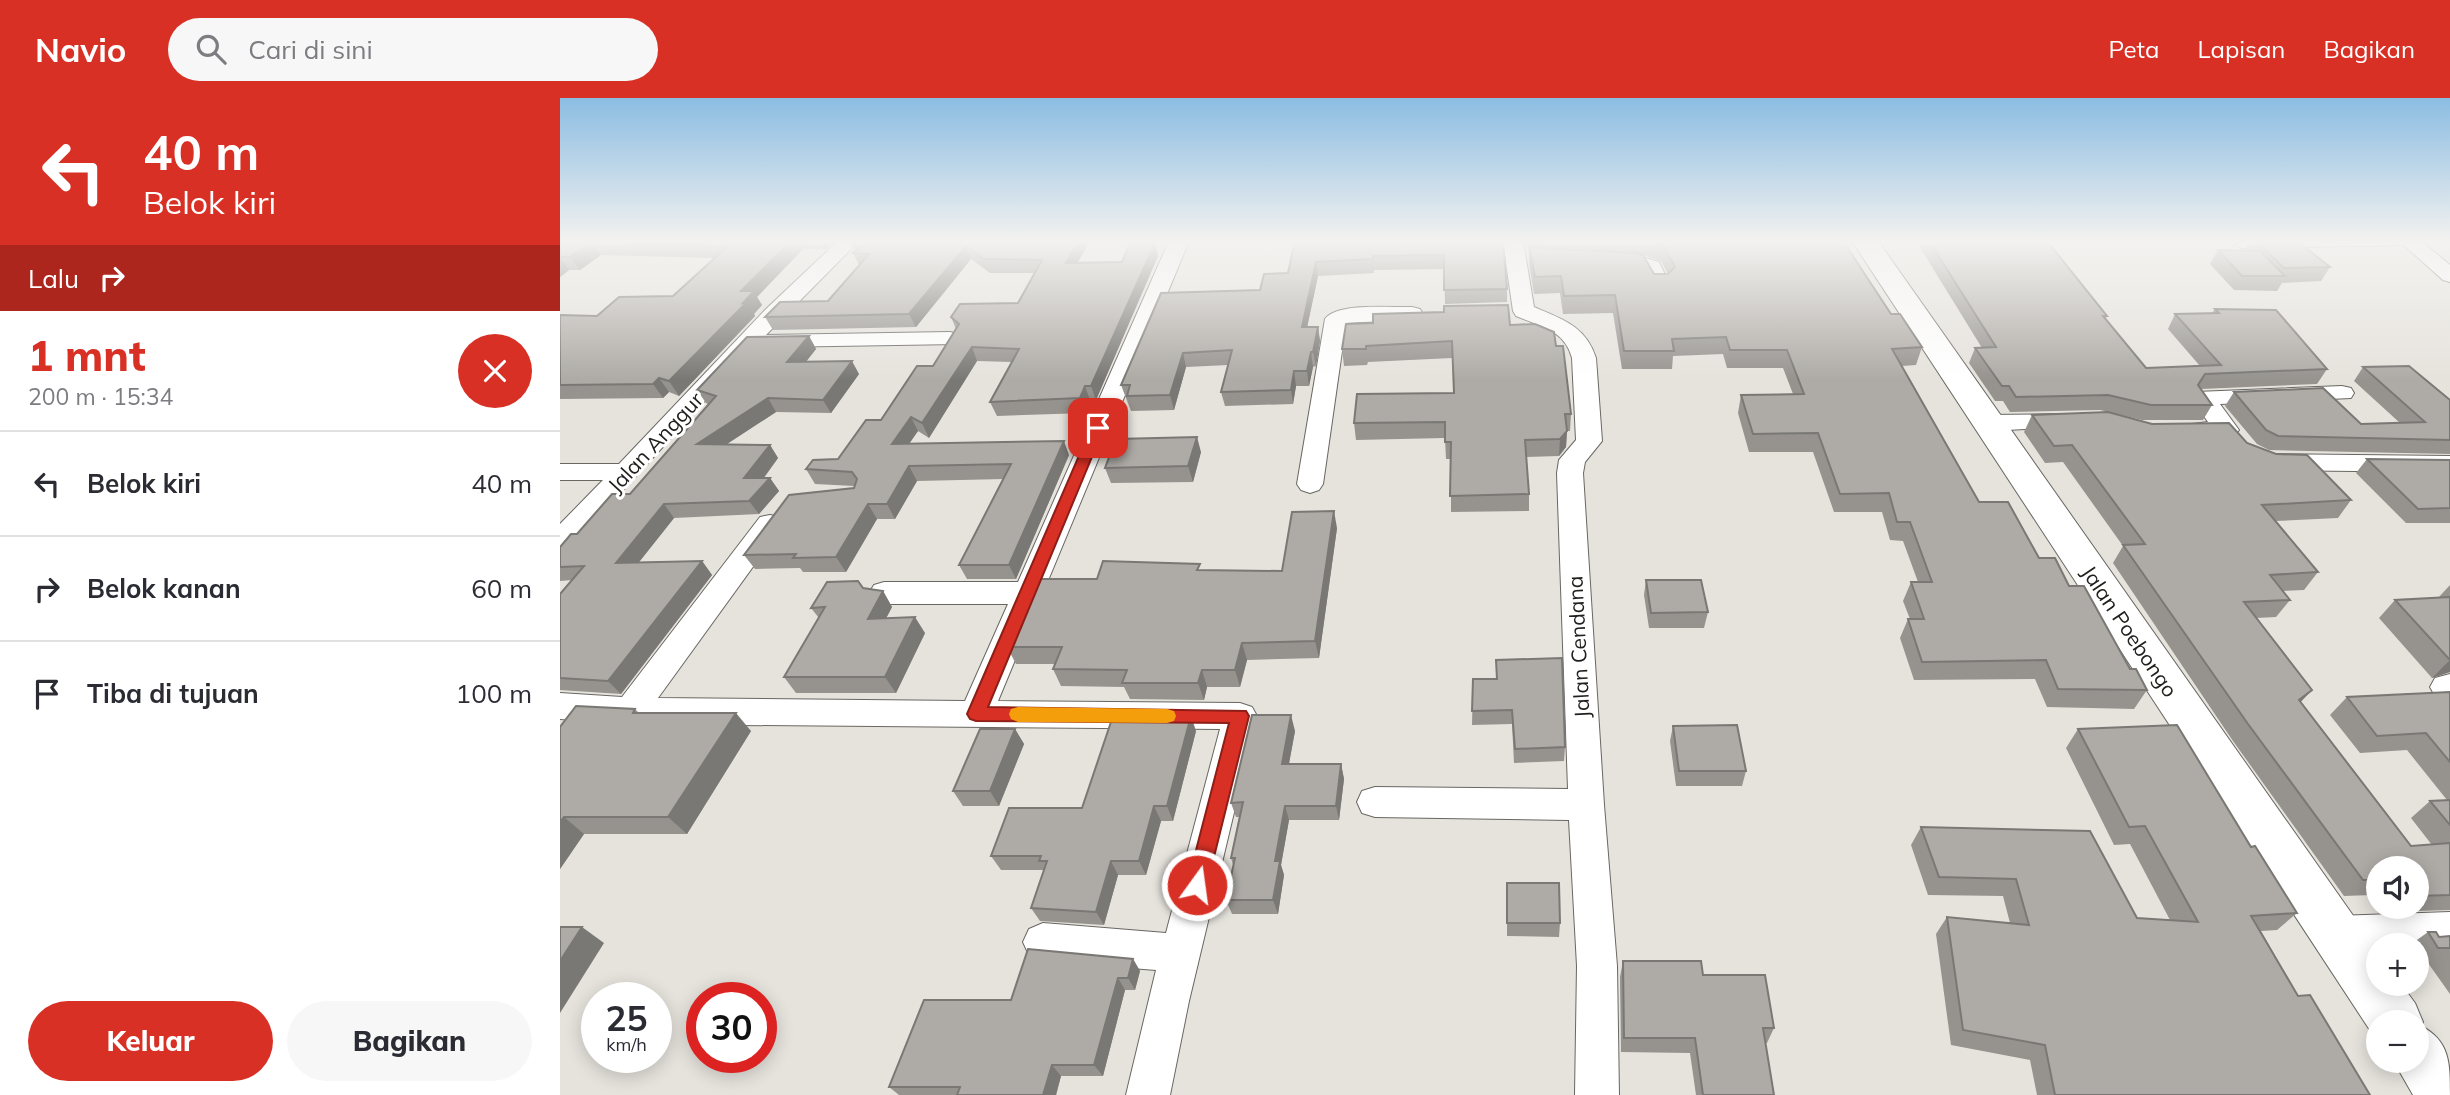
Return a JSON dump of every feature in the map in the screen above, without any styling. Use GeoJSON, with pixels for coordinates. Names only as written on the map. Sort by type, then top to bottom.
{"type":"FeatureCollection","features":[{"type":"Feature","properties":{"kind":"main road","name":"Jalan Poebongo"},"geometry":{"type":"LineString","coordinates":[[1897,288],[2388,1010]]}},
{"type":"Feature","properties":{"kind":"main road"},"geometry":{"type":"LineString","coordinates":[[2429,1070],[2446,1095]]}},
{"type":"Feature","properties":{"kind":"street","name":"Jalan Anggur"},"geometry":{"type":"LineString","coordinates":[[560,541],[797,288]]}},
{"type":"Feature","properties":{"kind":"street"},"geometry":{"type":"LineString","coordinates":[[976,714],[1159,288]]}},
{"type":"Feature","properties":{"kind":"street","name":"Jalan Cendana"},"geometry":{"type":"LineString","coordinates":[[1512,288],[1510,311],[1575,335],[1582,345],[1584,358],[1589,441],[1573,460],[1570,473],[1586,805],[1597,966],[1597,1095]]}},
{"type":"Feature","properties":{"kind":"street"},"geometry":{"type":"LineString","coordinates":[[1310,484],[1338,317],[1428,313]]}},
{"type":"Feature","properties":{"kind":"street"},"geometry":{"type":"LineString","coordinates":[[747,340],[950,339]]}},
{"type":"Feature","properties":{"kind":"street"},"geometry":{"type":"LineString","coordinates":[[2342,393],[2204,399],[2226,430],[2250,454],[2276,462],[2450,464]]}},
{"type":"Feature","properties":{"kind":"street"},"geometry":{"type":"LineString","coordinates":[[1989,422],[2086,420]]}},
{"type":"Feature","properties":{"kind":"street"},"geometry":{"type":"LineString","coordinates":[[2170,431],[2226,430]]}},
{"type":"Feature","properties":{"kind":"street"},"geometry":{"type":"LineString","coordinates":[[560,472],[627,472]]}},
{"type":"Feature","properties":{"kind":"street"},"geometry":{"type":"LineString","coordinates":[[630,711],[787,500]]}},
{"type":"Feature","properties":{"kind":"street"},"geometry":{"type":"LineString","coordinates":[[884,593],[1027,593]]}},
{"type":"Feature","properties":{"kind":"street"},"geometry":{"type":"LineString","coordinates":[[560,706],[630,711],[1240,716],[1180,953],[1149,1095]]}},
{"type":"Feature","properties":{"kind":"street"},"geometry":{"type":"LineString","coordinates":[[1375,802],[1586,805]]}},
{"type":"Feature","properties":{"kind":"street"},"geometry":{"type":"LineString","coordinates":[[2336,935],[2450,930]]}},
{"type":"Feature","properties":{"kind":"street"},"geometry":{"type":"LineString","coordinates":[[1043,942],[1180,953]]}},
{"type":"Feature","properties":{"kind":"building"},"geometry":{"type":"Polygon","coordinates":[[[682,288],[744,288],[741,291],[754,291],[743,303],[747,302],[669,381],[659,378],[653,384],[560,385],[560,315],[597,316],[619,297],[673,296],[682,288]]]}},
{"type":"Feature","properties":{"kind":"building"},"geometry":{"type":"Polygon","coordinates":[[[840,288],[931,288],[909,314],[765,317],[780,302],[828,301],[840,288]]]}},
{"type":"Feature","properties":{"kind":"building"},"geometry":{"type":"Polygon","coordinates":[[[1027,288],[1135,288],[1091,386],[1085,386],[1080,398],[990,402],[1019,349],[972,347],[922,423],[911,417],[892,444],[1064,441],[1009,565],[959,565],[1011,464],[909,466],[887,504],[868,504],[836,557],[793,558],[796,554],[744,555],[789,495],[854,488],[857,479],[852,472],[806,469],[813,460],[838,459],[866,420],[881,420],[917,366],[933,366],[959,324],[951,317],[960,304],[1018,303],[1027,288]]]}},
{"type":"Feature","properties":{"kind":"building"},"geometry":{"type":"Polygon","coordinates":[[[1261,288],[1311,288],[1302,327],[1318,327],[1307,371],[1294,371],[1291,390],[1221,392],[1232,350],[1183,353],[1170,395],[1127,396],[1130,385],[1121,385],[1161,293],[1260,290],[1261,288]]]}},
{"type":"Feature","properties":{"kind":"building"},"geometry":{"type":"Polygon","coordinates":[[[1444,288],[1507,289],[1444,290],[1444,288]]]}},
{"type":"Feature","properties":{"kind":"building"},"geometry":{"type":"Polygon","coordinates":[[[1563,288],[1874,288],[1891,314],[1900,314],[1922,347],[1892,349],[1979,502],[2008,502],[2039,558],[2055,558],[2069,586],[2084,586],[2130,669],[2136,669],[2147,690],[2058,689],[2046,660],[1922,662],[1908,619],[1924,619],[1911,582],[1932,582],[1910,522],[1897,522],[1889,493],[1840,494],[1818,433],[1753,434],[1741,395],[1804,394],[1787,350],[1730,350],[1726,337],[1672,339],[1674,351],[1624,351],[1615,295],[1564,296],[1563,288]]]}},
{"type":"Feature","properties":{"kind":"building"},"geometry":{"type":"Polygon","coordinates":[[[1958,288],[2084,288],[2107,316],[2103,316],[2146,368],[2221,365],[2175,314],[2219,313],[2215,309],[2276,310],[2327,369],[2205,374],[2198,385],[2212,405],[2151,405],[2108,395],[2016,397],[2009,386],[2002,386],[1975,348],[1996,347],[1958,288]]]}},
{"type":"Feature","properties":{"kind":"building"},"geometry":{"type":"Polygon","coordinates":[[[1508,305],[1510,325],[1535,324],[1554,332],[1556,346],[1563,346],[1571,414],[1565,414],[1567,431],[1560,439],[1525,440],[1529,494],[1450,496],[1451,442],[1445,442],[1445,422],[1354,423],[1357,394],[1454,393],[1452,341],[1342,349],[1346,324],[1373,323],[1373,314],[1444,312],[1444,306],[1508,305]]]}},
{"type":"Feature","properties":{"kind":"building"},"geometry":{"type":"Polygon","coordinates":[[[809,336],[787,362],[852,361],[823,400],[768,398],[697,444],[770,445],[744,478],[770,478],[749,501],[664,504],[616,563],[702,561],[608,681],[560,678],[560,594],[584,566],[560,567],[560,547],[571,534],[577,534],[612,494],[630,494],[716,396],[697,390],[747,337],[809,336]]]}},
{"type":"Feature","properties":{"kind":"building"},"geometry":{"type":"Polygon","coordinates":[[[2409,366],[2450,400],[2450,440],[2278,436],[2266,430],[2234,392],[2323,388],[2361,424],[2425,422],[2363,367],[2409,366]]]}},
{"type":"Feature","properties":{"kind":"building"},"geometry":{"type":"Polygon","coordinates":[[[2108,412],[2152,424],[2229,423],[2247,443],[2276,454],[2307,455],[2351,500],[2262,505],[2318,572],[2270,575],[2290,600],[2244,602],[2312,690],[2299,700],[2411,846],[2450,843],[2450,895],[2429,896],[2429,856],[2366,856],[2366,880],[2363,880],[2248,724],[2123,545],[2145,544],[2072,445],[2054,446],[2032,415],[2108,412]]]}},
{"type":"Feature","properties":{"kind":"building"},"geometry":{"type":"Polygon","coordinates":[[[1197,437],[1188,466],[1105,468],[1116,439],[1197,437]]]}},
{"type":"Feature","properties":{"kind":"building"},"geometry":{"type":"Polygon","coordinates":[[[2367,459],[2450,460],[2450,508],[2418,509],[2367,459]]]}},
{"type":"Feature","properties":{"kind":"building"},"geometry":{"type":"Polygon","coordinates":[[[1334,511],[1315,641],[1242,643],[1235,670],[1202,670],[1198,683],[1122,683],[1127,670],[1053,669],[1062,647],[1007,647],[1036,579],[1097,579],[1103,561],[1200,564],[1197,570],[1282,571],[1292,512],[1334,511]]]}},
{"type":"Feature","properties":{"kind":"building"},"geometry":{"type":"Polygon","coordinates":[[[1646,580],[1701,580],[1708,612],[1651,613],[1646,580]]]}},
{"type":"Feature","properties":{"kind":"building"},"geometry":{"type":"Polygon","coordinates":[[[858,581],[863,588],[883,591],[868,619],[915,617],[885,677],[784,677],[825,607],[811,608],[827,582],[858,581]]]}},
{"type":"Feature","properties":{"kind":"building"},"geometry":{"type":"Polygon","coordinates":[[[2450,597],[2450,660],[2395,600],[2450,597]]]}},
{"type":"Feature","properties":{"kind":"building"},"geometry":{"type":"Polygon","coordinates":[[[1562,658],[1565,747],[1515,749],[1512,710],[1472,711],[1473,679],[1497,679],[1496,660],[1562,658]]]}},
{"type":"Feature","properties":{"kind":"building"},"geometry":{"type":"Polygon","coordinates":[[[2450,692],[2450,762],[2426,733],[2377,736],[2347,697],[2450,692]]]}},
{"type":"Feature","properties":{"kind":"building"},"geometry":{"type":"Polygon","coordinates":[[[576,706],[635,709],[633,713],[736,713],[668,817],[564,817],[560,822],[560,727],[576,706]]]}},
{"type":"Feature","properties":{"kind":"building"},"geometry":{"type":"Polygon","coordinates":[[[1252,715],[1291,715],[1282,764],[1341,764],[1336,806],[1285,806],[1275,861],[1280,861],[1273,900],[1226,900],[1235,858],[1231,858],[1243,802],[1231,803],[1252,715]]]}},
{"type":"Feature","properties":{"kind":"building"},"geometry":{"type":"Polygon","coordinates":[[[1113,716],[1191,716],[1167,806],[1154,806],[1139,861],[1111,861],[1096,912],[1031,908],[1047,861],[1039,861],[1041,856],[991,856],[1009,808],[1082,808],[1113,716]]]}},
{"type":"Feature","properties":{"kind":"building"},"geometry":{"type":"Polygon","coordinates":[[[1737,725],[1746,771],[1679,771],[1673,726],[1737,725]]]}},
{"type":"Feature","properties":{"kind":"building"},"geometry":{"type":"Polygon","coordinates":[[[2177,725],[2251,847],[2255,846],[2297,913],[2251,916],[2298,996],[2310,995],[2370,1095],[2055,1095],[2045,1045],[1963,1030],[1947,917],[2029,925],[2016,879],[1939,877],[1921,827],[2090,831],[2137,918],[2198,922],[2145,826],[2129,827],[2078,729],[2177,725]]]}},
{"type":"Feature","properties":{"kind":"building"},"geometry":{"type":"Polygon","coordinates":[[[980,729],[1015,729],[990,791],[953,791],[980,729]]]}},
{"type":"Feature","properties":{"kind":"building"},"geometry":{"type":"Polygon","coordinates":[[[2450,800],[2450,825],[2430,801],[2450,800]]]}},
{"type":"Feature","properties":{"kind":"building"},"geometry":{"type":"Polygon","coordinates":[[[1507,883],[1559,883],[1560,923],[1507,923],[1507,883]]]}},
{"type":"Feature","properties":{"kind":"building"},"geometry":{"type":"Polygon","coordinates":[[[560,927],[582,927],[560,961],[560,927]]]}},
{"type":"Feature","properties":{"kind":"building"},"geometry":{"type":"Polygon","coordinates":[[[2436,932],[2439,937],[2450,936],[2450,948],[2438,948],[2429,933],[2436,932]]]}},
{"type":"Feature","properties":{"kind":"building"},"geometry":{"type":"Polygon","coordinates":[[[1028,949],[1133,959],[1128,978],[1118,978],[1094,1065],[1052,1065],[1043,1095],[957,1095],[960,1087],[889,1087],[924,1000],[1011,1000],[1028,949]]]}},
{"type":"Feature","properties":{"kind":"building"},"geometry":{"type":"Polygon","coordinates":[[[1623,961],[1701,961],[1703,975],[1765,975],[1774,1028],[1763,1028],[1774,1095],[1703,1095],[1695,1038],[1624,1038],[1623,961]]]}},
{"type":"Feature","properties":{"kind":"slow traffic"},"geometry":{"type":"LineString","coordinates":[[1018,714],[1167,716]]}},
{"type":"Feature","properties":{"kind":"route"},"geometry":{"type":"LineString","coordinates":[[1098,428],[976,714],[1240,716],[1197,885]]}}]}
